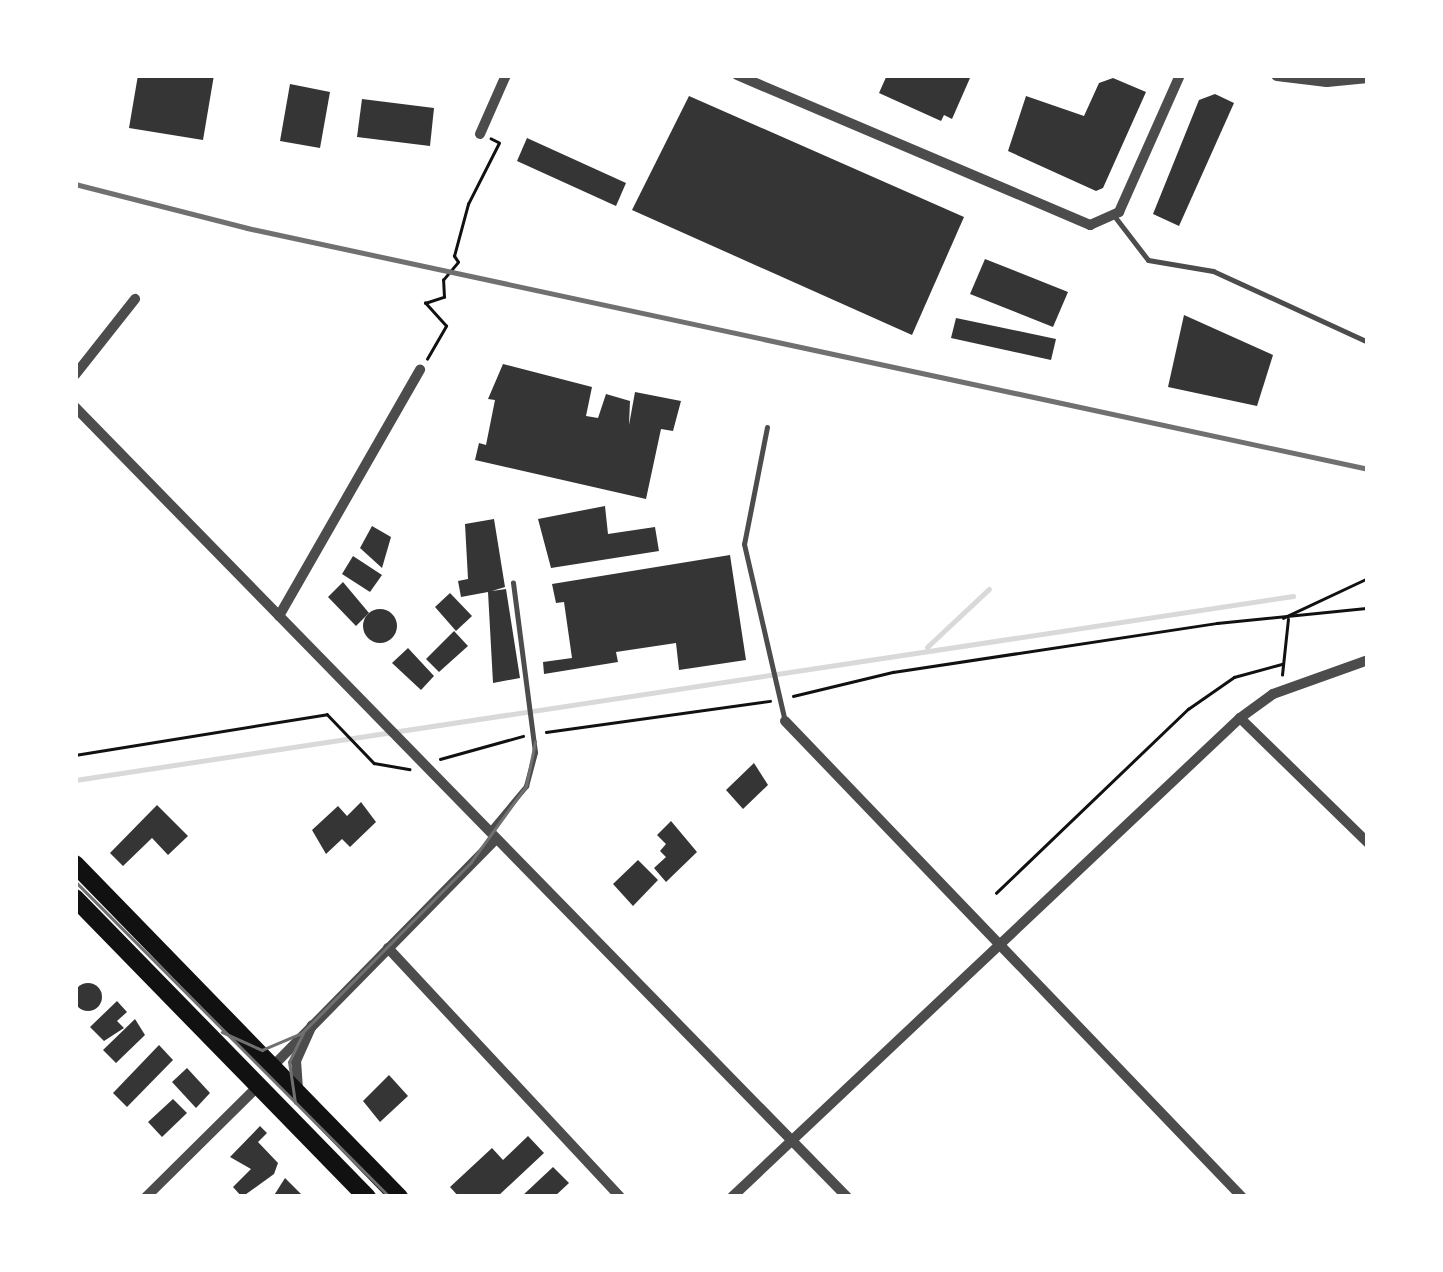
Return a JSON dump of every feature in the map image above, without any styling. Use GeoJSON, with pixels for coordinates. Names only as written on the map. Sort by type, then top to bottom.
{"type":"FeatureCollection","features":[{"type":"Feature","properties":{"kind":"highway"},"geometry":{"type":"LineString","coordinates":[[75,864],[399,1197]]}},
{"type":"Feature","properties":{"kind":"highway"},"geometry":{"type":"LineString","coordinates":[[75,898],[367,1197]]}},
{"type":"Feature","properties":{"kind":"highway"},"geometry":{"type":"LineString","coordinates":[[258,1086],[273,1066]]}},
{"type":"Feature","properties":{"kind":"street"},"geometry":{"type":"LineString","coordinates":[[480,134],[506,75]]}},
{"type":"Feature","properties":{"kind":"street"},"geometry":{"type":"LineString","coordinates":[[738,75],[1090,225],[1116,217],[1180,75]]}},
{"type":"Feature","properties":{"kind":"street"},"geometry":{"type":"LineString","coordinates":[[1276,75],[1328,81],[1368,77]]}},
{"type":"Feature","properties":{"kind":"street"},"geometry":{"type":"LineString","coordinates":[[75,376],[135,299]]}},
{"type":"Feature","properties":{"kind":"street"},"geometry":{"type":"LineString","coordinates":[[279,616],[420,370]]}},
{"type":"Feature","properties":{"kind":"street"},"geometry":{"type":"LineString","coordinates":[[75,407],[490,837],[847,1197]]}},
{"type":"Feature","properties":{"kind":"street"},"geometry":{"type":"LineString","coordinates":[[732,1197],[995,943],[1240,718],[1282,690],[1368,660]]}},
{"type":"Feature","properties":{"kind":"street"},"geometry":{"type":"LineString","coordinates":[[1240,718],[1368,844]]}},
{"type":"Feature","properties":{"kind":"street"},"geometry":{"type":"LineString","coordinates":[[784,721],[1242,1197]]}},
{"type":"Feature","properties":{"kind":"street"},"geometry":{"type":"LineString","coordinates":[[273,1066],[490,837]]}},
{"type":"Feature","properties":{"kind":"street"},"geometry":{"type":"LineString","coordinates":[[388,948],[620,1197]]}},
{"type":"Feature","properties":{"kind":"street"},"geometry":{"type":"LineString","coordinates":[[304,1100],[295,1068],[315,1020]]}},
{"type":"Feature","properties":{"kind":"street"},"geometry":{"type":"LineString","coordinates":[[146,1197],[258,1086]]}},
{"type":"Feature","properties":{"kind":"lane"},"geometry":{"type":"LineString","coordinates":[[1116,217],[1148,260],[1214,271],[1366,341]]}},
{"type":"Feature","properties":{"kind":"lane"},"geometry":{"type":"LineString","coordinates":[[767,427],[744,544],[762,646],[784,721]]}},
{"type":"Feature","properties":{"kind":"lane"},"geometry":{"type":"LineString","coordinates":[[490,837],[526,786],[534,730],[514,582]]}},
{"type":"Feature","properties":{"kind":"path"},"geometry":{"type":"LineString","coordinates":[[420,370],[446,331],[425,303],[444,297],[443,280],[458,262],[454,256],[468,204],[499,143],[480,134]]}},
{"type":"Feature","properties":{"kind":"path"},"geometry":{"type":"LineString","coordinates":[[1285,618],[1368,578]]}},
{"type":"Feature","properties":{"kind":"path"},"geometry":{"type":"LineString","coordinates":[[438,760],[534,730],[774,696],[894,672],[1368,608]]}},
{"type":"Feature","properties":{"kind":"path"},"geometry":{"type":"LineString","coordinates":[[1282,690],[1285,618]]}},
{"type":"Feature","properties":{"kind":"path"},"geometry":{"type":"LineString","coordinates":[[996,893],[1188,708],[1234,677],[1282,664]]}},
{"type":"Feature","properties":{"kind":"path"},"geometry":{"type":"LineString","coordinates":[[75,754],[327,714],[374,762],[411,770]]}},
{"type":"Feature","properties":{"kind":"building"},"geometry":{"type":"Polygon","coordinates":[[[138,75],[214,75],[203,140],[129,128],[138,75]]]}},
{"type":"Feature","properties":{"kind":"building"},"geometry":{"type":"Polygon","coordinates":[[[887,75],[970,78],[952,119],[944,115],[941,121],[879,93],[887,75]]]}},
{"type":"Feature","properties":{"kind":"building"},"geometry":{"type":"Polygon","coordinates":[[[1113,78],[1146,92],[1103,188],[1096,191],[1008,151],[1026,96],[1084,116],[1099,83],[1113,78]]]}},
{"type":"Feature","properties":{"kind":"building"},"geometry":{"type":"Polygon","coordinates":[[[290,84],[330,92],[320,148],[280,141],[290,84]]]}},
{"type":"Feature","properties":{"kind":"building"},"geometry":{"type":"Polygon","coordinates":[[[1215,94],[1234,103],[1179,226],[1153,214],[1199,100],[1215,94]]]}},
{"type":"Feature","properties":{"kind":"building"},"geometry":{"type":"Polygon","coordinates":[[[689,96],[964,217],[912,335],[632,210],[689,96]]]}},
{"type":"Feature","properties":{"kind":"building"},"geometry":{"type":"Polygon","coordinates":[[[362,99],[434,108],[430,146],[357,137],[362,99]]]}},
{"type":"Feature","properties":{"kind":"building"},"geometry":{"type":"Polygon","coordinates":[[[527,138],[626,183],[616,206],[517,161],[527,138]]]}},
{"type":"Feature","properties":{"kind":"building"},"geometry":{"type":"Polygon","coordinates":[[[985,259],[1068,292],[1053,327],[970,294],[985,259]]]}},
{"type":"Feature","properties":{"kind":"building"},"geometry":{"type":"Polygon","coordinates":[[[1184,315],[1273,355],[1257,406],[1168,387],[1184,315]]]}},
{"type":"Feature","properties":{"kind":"building"},"geometry":{"type":"Polygon","coordinates":[[[956,318],[1056,339],[1051,360],[951,338],[956,318]]]}},
{"type":"Feature","properties":{"kind":"building"},"geometry":{"type":"Polygon","coordinates":[[[503,364],[592,387],[586,416],[598,418],[606,394],[630,401],[629,425],[635,392],[681,401],[673,431],[661,429],[646,499],[475,460],[479,443],[486,445],[495,400],[488,399],[503,364]]]}},
{"type":"Feature","properties":{"kind":"building"},"geometry":{"type":"Polygon","coordinates":[[[605,506],[608,534],[655,527],[659,551],[551,568],[538,519],[605,506]]]}},
{"type":"Feature","properties":{"kind":"building"},"geometry":{"type":"Polygon","coordinates":[[[494,519],[505,587],[492,591],[506,589],[520,678],[493,683],[488,592],[461,597],[458,581],[468,579],[465,524],[494,519]]]}},
{"type":"Feature","properties":{"kind":"building"},"geometry":{"type":"Polygon","coordinates":[[[372,526],[391,537],[382,568],[360,548],[372,526]]]}},
{"type":"Feature","properties":{"kind":"building"},"geometry":{"type":"Polygon","coordinates":[[[730,555],[746,660],[679,670],[676,643],[616,652],[618,662],[544,674],[543,662],[572,658],[564,602],[556,603],[552,584],[730,555]]]}},
{"type":"Feature","properties":{"kind":"building"},"geometry":{"type":"Polygon","coordinates":[[[353,556],[382,575],[370,592],[342,574],[353,556]]]}},
{"type":"Feature","properties":{"kind":"building"},"geometry":{"type":"Polygon","coordinates":[[[343,582],[369,613],[356,626],[328,597],[343,582]]]}},
{"type":"Feature","properties":{"kind":"building"},"geometry":{"type":"Polygon","coordinates":[[[450,593],[472,616],[456,631],[435,607],[450,593]]]}},
{"type":"Feature","properties":{"kind":"building"},"geometry":{"type":"Polygon","coordinates":[[[380,609],[392,614],[397,626],[392,638],[380,643],[368,638],[363,626],[368,614],[380,609]]]}},
{"type":"Feature","properties":{"kind":"building"},"geometry":{"type":"Polygon","coordinates":[[[454,631],[468,646],[439,672],[426,659],[454,631]]]}},
{"type":"Feature","properties":{"kind":"building"},"geometry":{"type":"Polygon","coordinates":[[[408,648],[434,676],[421,690],[392,663],[408,648]]]}},
{"type":"Feature","properties":{"kind":"building"},"geometry":{"type":"Polygon","coordinates":[[[754,763],[768,785],[743,809],[726,790],[754,763]]]}},
{"type":"Feature","properties":{"kind":"building"},"geometry":{"type":"Polygon","coordinates":[[[361,802],[376,822],[350,847],[342,839],[326,854],[312,830],[338,806],[347,816],[361,802]]]}},
{"type":"Feature","properties":{"kind":"building"},"geometry":{"type":"Polygon","coordinates":[[[157,805],[188,836],[168,855],[152,838],[123,866],[110,853],[157,805]]]}},
{"type":"Feature","properties":{"kind":"building"},"geometry":{"type":"Polygon","coordinates":[[[671,821],[697,852],[666,882],[654,868],[666,857],[660,851],[666,844],[657,835],[671,821]]]}},
{"type":"Feature","properties":{"kind":"building"},"geometry":{"type":"Polygon","coordinates":[[[638,860],[658,880],[633,906],[613,884],[638,860]]]}},
{"type":"Feature","properties":{"kind":"building"},"geometry":{"type":"Polygon","coordinates":[[[88,983],[98,987],[102,997],[98,1007],[88,1011],[78,1007],[74,997],[78,987],[88,983]]]}},
{"type":"Feature","properties":{"kind":"building"},"geometry":{"type":"Polygon","coordinates":[[[117,1001],[127,1012],[117,1021],[124,1028],[104,1041],[90,1027],[117,1001]]]}},
{"type":"Feature","properties":{"kind":"building"},"geometry":{"type":"Polygon","coordinates":[[[135,1019],[145,1035],[116,1063],[103,1050],[135,1019]]]}},
{"type":"Feature","properties":{"kind":"building"},"geometry":{"type":"Polygon","coordinates":[[[159,1045],[173,1060],[127,1107],[113,1093],[159,1045]]]}},
{"type":"Feature","properties":{"kind":"building"},"geometry":{"type":"Polygon","coordinates":[[[187,1068],[210,1093],[196,1108],[172,1082],[187,1068]]]}},
{"type":"Feature","properties":{"kind":"building"},"geometry":{"type":"Polygon","coordinates":[[[389,1075],[408,1096],[380,1122],[363,1101],[389,1075]]]}},
{"type":"Feature","properties":{"kind":"building"},"geometry":{"type":"Polygon","coordinates":[[[173,1099],[187,1113],[162,1137],[148,1122],[173,1099]]]}},
{"type":"Feature","properties":{"kind":"building"},"geometry":{"type":"Polygon","coordinates":[[[260,1126],[267,1133],[258,1142],[278,1163],[274,1174],[242,1197],[233,1187],[251,1169],[230,1157],[260,1126]]]}},
{"type":"Feature","properties":{"kind":"building"},"geometry":{"type":"Polygon","coordinates":[[[528,1136],[544,1153],[497,1197],[459,1197],[450,1187],[492,1148],[503,1160],[528,1136]]]}},
{"type":"Feature","properties":{"kind":"building"},"geometry":{"type":"Polygon","coordinates":[[[553,1167],[569,1183],[554,1197],[521,1197],[553,1167]]]}},
{"type":"Feature","properties":{"kind":"building"},"geometry":{"type":"Polygon","coordinates":[[[285,1178],[304,1197],[273,1197],[285,1178]]]}},
{"type":"Feature","properties":{"kind":"waterway"},"geometry":{"type":"LineString","coordinates":[[927,647],[989,589]]}},
{"type":"Feature","properties":{"kind":"waterway"},"geometry":{"type":"LineString","coordinates":[[75,780],[1293,596]]}},
{"type":"Feature","properties":{"kind":"tram line"},"geometry":{"type":"LineString","coordinates":[[222,1032],[262,1050],[302,1033],[471,862],[526,786],[535,742]]}},
{"type":"Feature","properties":{"kind":"tram line"},"geometry":{"type":"LineString","coordinates":[[75,881],[390,1197]]}},
{"type":"Feature","properties":{"kind":"tram line"},"geometry":{"type":"LineString","coordinates":[[295,1103],[289,1062],[303,1033]]}},
{"type":"Feature","properties":{"kind":"railway"},"geometry":{"type":"LineString","coordinates":[[75,184],[247,228],[1368,469]]}}]}
